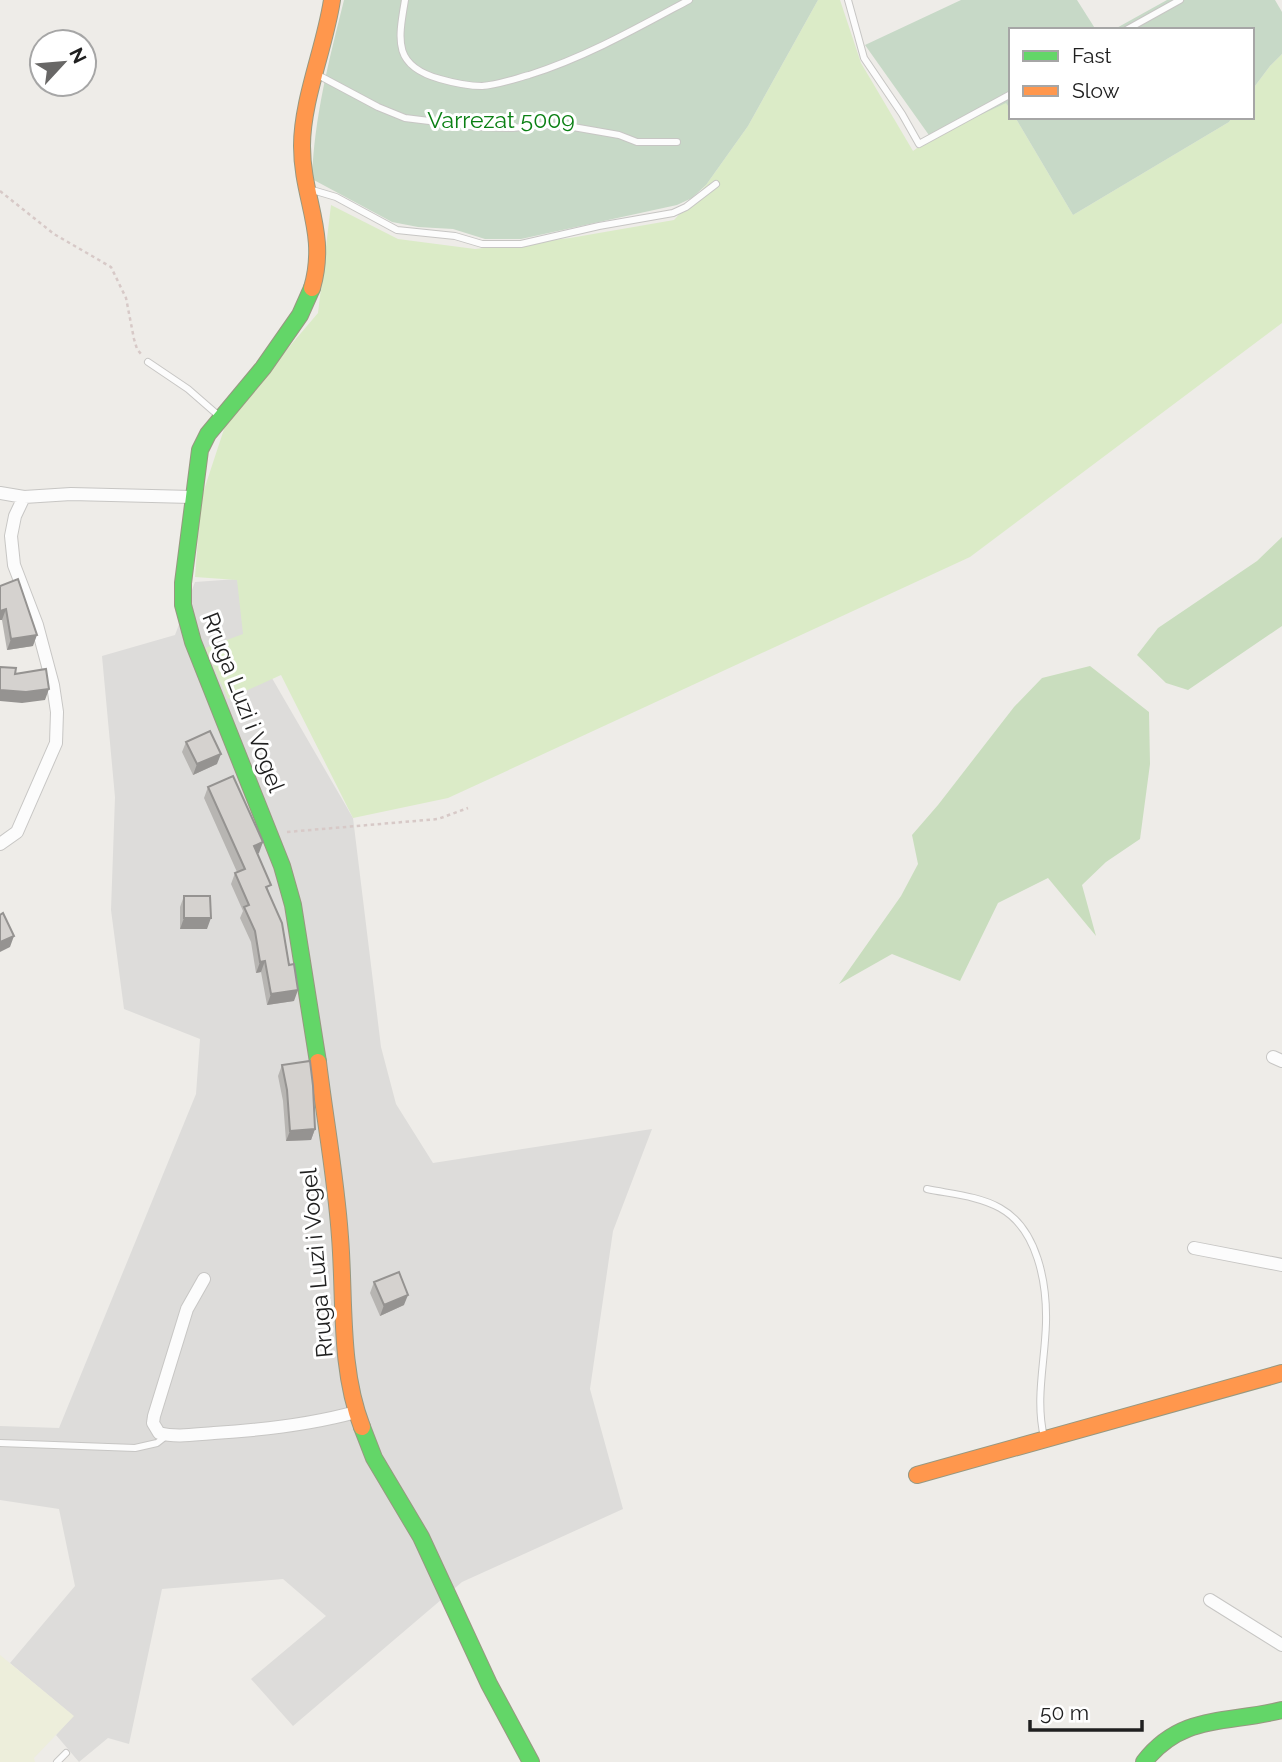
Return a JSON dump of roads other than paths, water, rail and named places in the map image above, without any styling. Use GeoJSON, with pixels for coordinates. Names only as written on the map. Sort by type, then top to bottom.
{"type":"FeatureCollection","features":[{"type":"Feature","properties":{"kind":"street","name":"Rruga Luzi i Vogel"},"geometry":{"type":"LineString","coordinates":[[332,0],[317,75],[303,123],[302,147],[317,229],[318,267],[310,295],[300,315],[263,368],[208,434],[200,450],[183,583],[187,623],[240,764],[270,833],[293,905],[317,1056],[340,1234],[347,1359],[356,1412],[374,1458],[421,1537],[489,1684],[531,1762]]}},
{"type":"Feature","properties":{"kind":"street"},"geometry":{"type":"LineString","coordinates":[[0,493],[24,497],[71,494],[192,497]]}},
{"type":"Feature","properties":{"kind":"street"},"geometry":{"type":"LineString","coordinates":[[0,844],[17,832],[57,743],[57,712],[53,685],[37,625],[15,565],[11,536],[15,516],[24,497]]}},
{"type":"Feature","properties":{"kind":"street"},"geometry":{"type":"LineString","coordinates":[[1194,1248],[1282,1265]]}},
{"type":"Feature","properties":{"kind":"street"},"geometry":{"type":"LineString","coordinates":[[204,1279],[187,1309],[154,1416],[155,1429],[159,1433],[167,1435],[275,1429],[356,1412]]}},
{"type":"Feature","properties":{"kind":"street"},"geometry":{"type":"LineString","coordinates":[[917,1475],[1282,1373]]}},
{"type":"Feature","properties":{"kind":"street"},"geometry":{"type":"LineString","coordinates":[[1210,1600],[1282,1645]]}},
{"type":"Feature","properties":{"kind":"street"},"geometry":{"type":"LineString","coordinates":[[1144,1762],[1160,1742],[1188,1727],[1282,1710]]}},
{"type":"Feature","properties":{"kind":"lane"},"geometry":{"type":"LineString","coordinates":[[405,0],[400,40],[403,57],[411,66],[423,74],[450,82],[485,86],[579,57],[690,0]]}},
{"type":"Feature","properties":{"kind":"lane"},"geometry":{"type":"LineString","coordinates":[[848,0],[864,58],[896,104],[919,144],[1009,95]]}},
{"type":"Feature","properties":{"kind":"lane"},"geometry":{"type":"LineString","coordinates":[[1130,28],[1180,0]]}},
{"type":"Feature","properties":{"kind":"lane"},"geometry":{"type":"LineString","coordinates":[[317,75],[377,107],[405,118],[489,127],[573,127],[619,135],[636,142],[677,142]]}},
{"type":"Feature","properties":{"kind":"lane"},"geometry":{"type":"LineString","coordinates":[[308,188],[336,197],[397,229],[455,236],[482,243],[521,244],[620,221],[673,213],[686,207],[716,184]]}},
{"type":"Feature","properties":{"kind":"lane"},"geometry":{"type":"LineString","coordinates":[[148,362],[188,388],[221,418]]}},
{"type":"Feature","properties":{"kind":"lane"},"geometry":{"type":"LineString","coordinates":[[927,1189],[982,1200],[998,1207],[1013,1216],[1026,1232],[1035,1251],[1045,1299],[1046,1323],[1039,1404],[1045,1439]]}},
{"type":"Feature","properties":{"kind":"lane"},"geometry":{"type":"LineString","coordinates":[[0,1443],[135,1448],[156,1443],[167,1435]]}},
{"type":"Feature","properties":{"kind":"lane"},"geometry":{"type":"LineString","coordinates":[[57,1762],[66,1753]]}},
{"type":"Feature","properties":{"kind":"park label","name":"Varrezat 5009"},"geometry":{"type":"Point","coordinates":[501,119]}}]}
